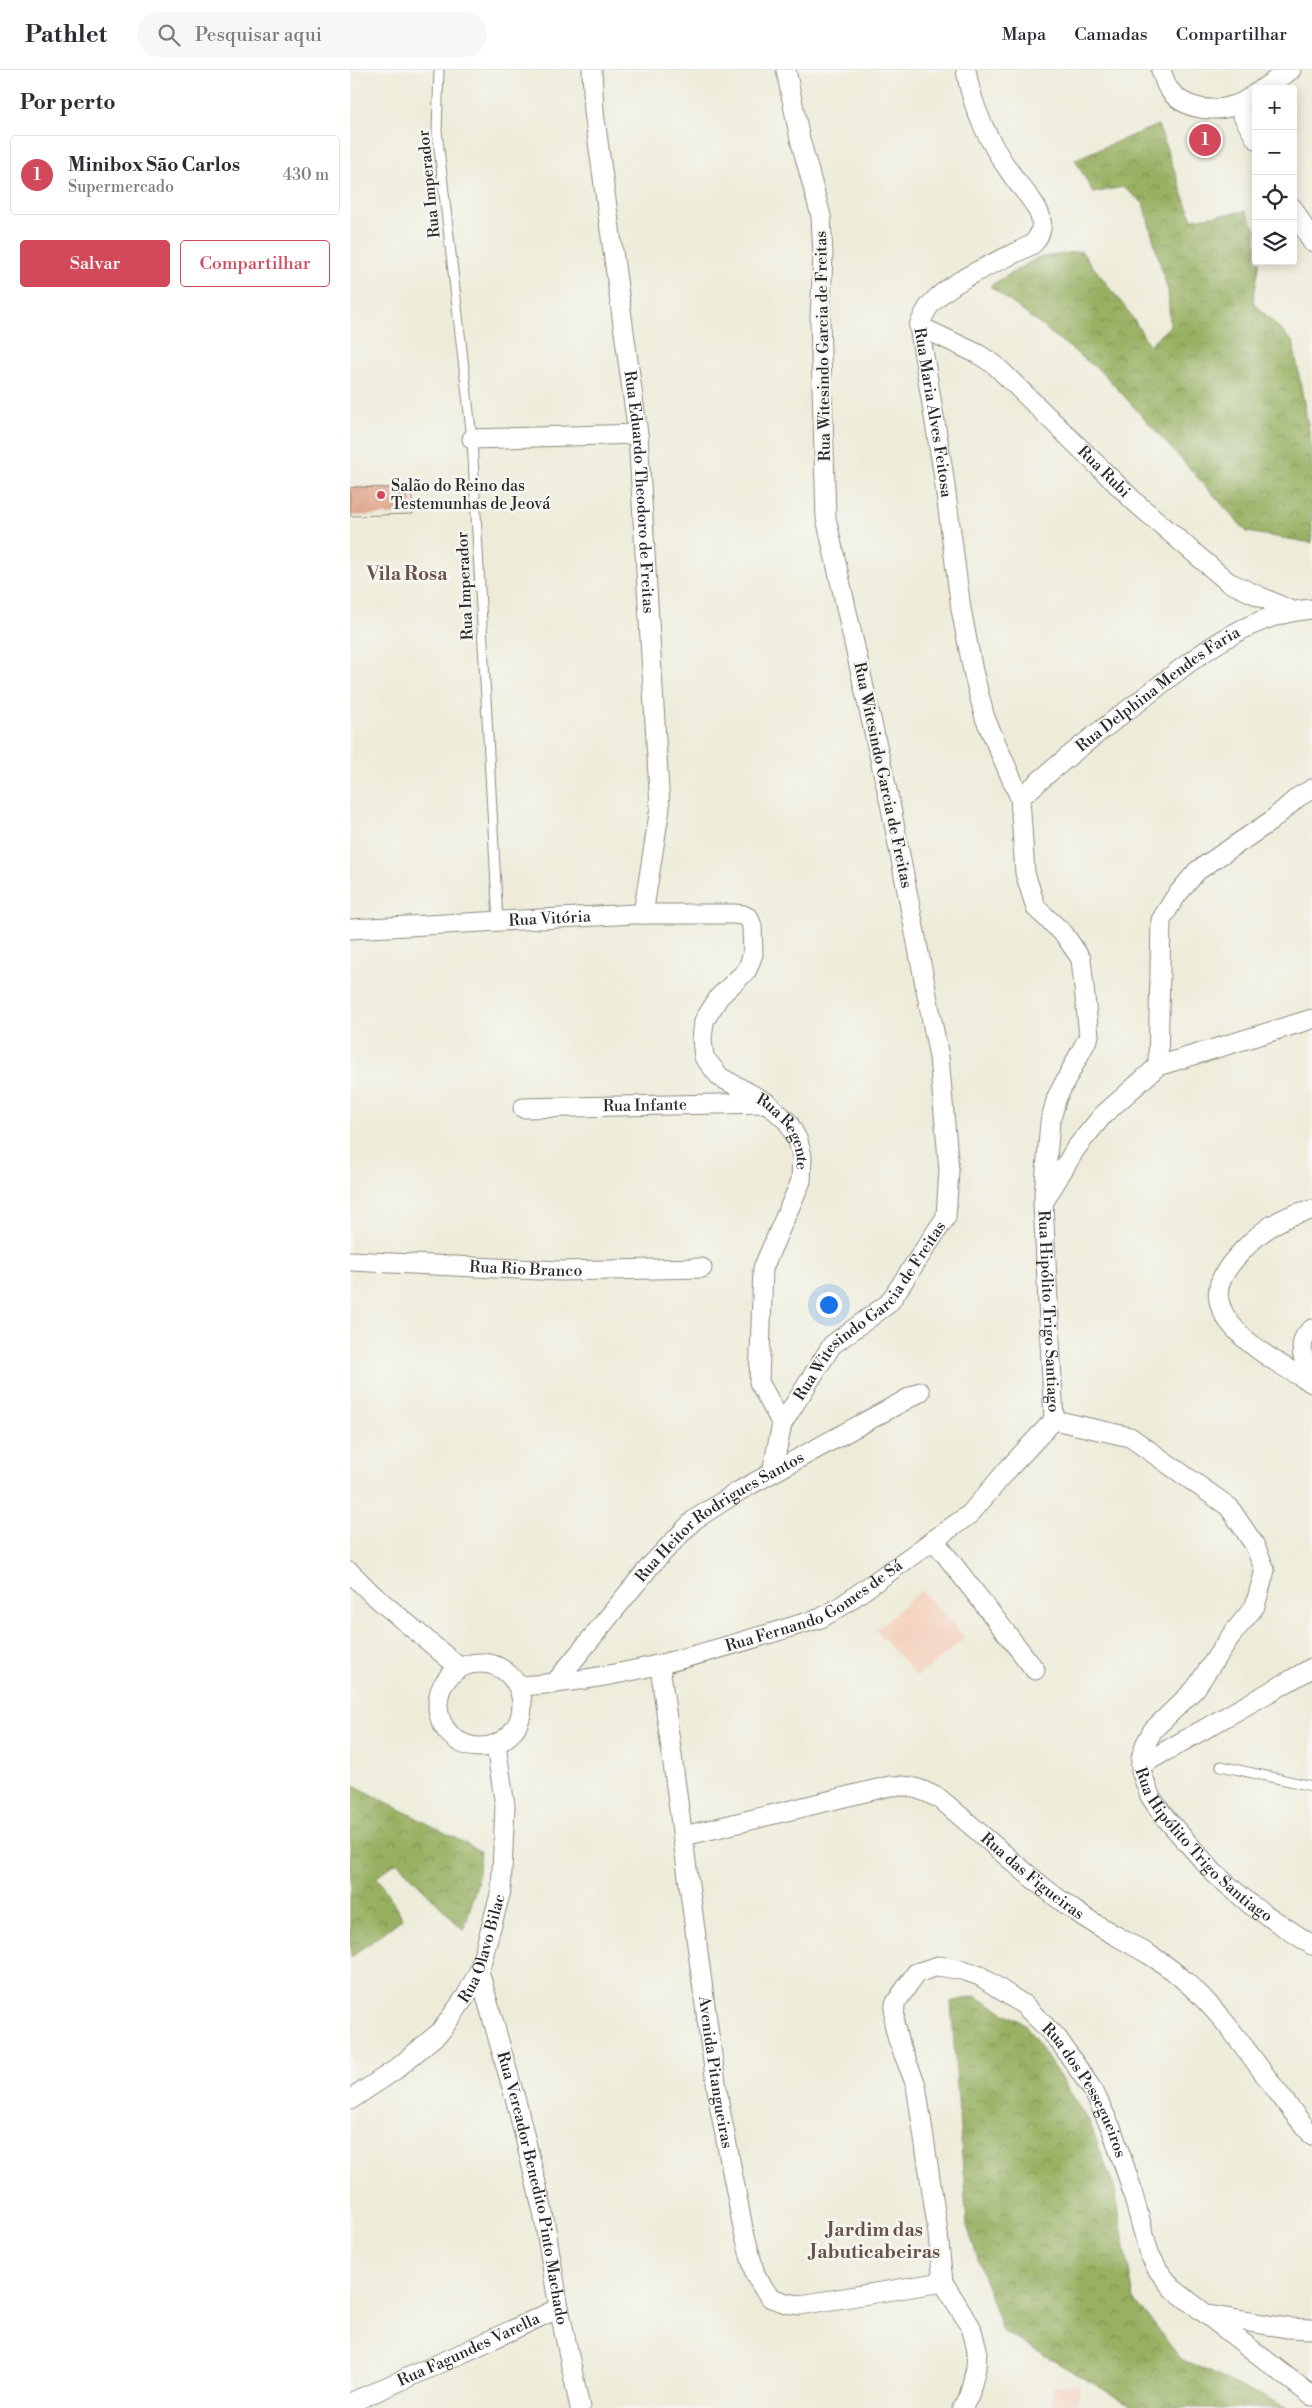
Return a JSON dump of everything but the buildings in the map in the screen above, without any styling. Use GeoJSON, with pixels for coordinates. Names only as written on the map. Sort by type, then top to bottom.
{"type":"FeatureCollection","features":[{"type":"Feature","properties":{"kind":"street","name":"Rua Eduardo Theodoro de Freitas"},"geometry":{"type":"LineString","coordinates":[[592,70],[594,112],[638,434],[660,808],[643,914]]}},
{"type":"Feature","properties":{"kind":"street","name":"Rua Witesindo Garcia de Freitas"},"geometry":{"type":"LineString","coordinates":[[782,1424],[832,1345],[889,1302],[908,1275],[946,1216],[948,1170],[940,1057],[891,808],[826,518],[820,320],[823,256],[821,216],[800,139],[786,70]]}},
{"type":"Feature","properties":{"kind":"street","name":"Rua Maria Alves Feitosa"},"geometry":{"type":"LineString","coordinates":[[966,70],[969,86],[984,130],[1011,175],[1037,208],[1042,219],[1040,234],[1033,244],[962,281],[943,294],[929,306],[919,326],[943,471],[961,609],[973,671],[986,718],[1020,798],[1025,873],[1036,908],[1064,934],[1081,959],[1089,1036],[1057,1097],[1050,1122],[1043,1203]]}},
{"type":"Feature","properties":{"kind":"street"},"geometry":{"type":"LineString","coordinates":[[1161,70],[1168,88],[1183,102],[1196,108],[1216,109],[1237,105],[1252,96]]}},
{"type":"Feature","properties":{"kind":"street"},"geometry":{"type":"LineString","coordinates":[[1268,85],[1291,70]]}},
{"type":"Feature","properties":{"kind":"street"},"geometry":{"type":"LineString","coordinates":[[1237,105],[1252,132]]}},
{"type":"Feature","properties":{"kind":"street"},"geometry":{"type":"LineString","coordinates":[[1297,215],[1312,242]]}},
{"type":"Feature","properties":{"kind":"street","name":"Rua Rubi"},"geometry":{"type":"LineString","coordinates":[[919,326],[978,354],[995,365],[1136,503],[1228,582],[1292,611]]}},
{"type":"Feature","properties":{"kind":"street"},"geometry":{"type":"LineString","coordinates":[[472,439],[638,434]]}},
{"type":"Feature","properties":{"kind":"street","name":"Rua Delphina Mendes Faria"},"geometry":{"type":"LineString","coordinates":[[1020,798],[1066,757],[1206,650],[1240,630],[1292,611],[1312,609]]}},
{"type":"Feature","properties":{"kind":"street"},"geometry":{"type":"LineString","coordinates":[[1158,1066],[1161,920],[1176,896],[1197,871],[1271,821],[1298,797],[1312,789]]}},
{"type":"Feature","properties":{"kind":"street","name":"Rua Vitória"},"geometry":{"type":"LineString","coordinates":[[350,929],[643,914],[734,914],[749,918]]}},
{"type":"Feature","properties":{"kind":"street","name":"Rua Regente"},"geometry":{"type":"LineString","coordinates":[[749,918],[752,926],[753,954],[747,970],[719,997],[704,1021],[702,1040],[704,1057],[720,1076],[767,1104],[788,1122],[798,1141],[802,1156],[801,1181],[763,1268],[759,1382],[782,1424]]}},
{"type":"Feature","properties":{"kind":"street","name":"Rua Hipólito Trigo Santiago"},"geometry":{"type":"LineString","coordinates":[[1312,1019],[1158,1066],[1103,1115],[1076,1148],[1043,1203],[1054,1420],[1130,1436],[1228,1507],[1254,1544],[1265,1570],[1255,1606],[1230,1637],[1195,1689],[1154,1730],[1145,1744],[1141,1766],[1144,1781],[1150,1796],[1164,1815],[1214,1873],[1251,1904],[1312,1945]]}},
{"type":"Feature","properties":{"kind":"street","name":"Rua Infante"},"geometry":{"type":"LineString","coordinates":[[523,1108],[767,1104]]}},
{"type":"Feature","properties":{"kind":"street"},"geometry":{"type":"LineString","coordinates":[[1311,1382],[1250,1344],[1243,1337],[1230,1322],[1220,1305],[1220,1285],[1227,1268],[1258,1235],[1284,1219],[1312,1210]]}},
{"type":"Feature","properties":{"kind":"street","name":"Rua Rio Branco"},"geometry":{"type":"LineString","coordinates":[[350,1261],[560,1272],[702,1268]]}},
{"type":"Feature","properties":{"kind":"street"},"geometry":{"type":"LineString","coordinates":[[1311,1382],[1304,1361],[1302,1341],[1304,1334],[1312,1328]]}},
{"type":"Feature","properties":{"kind":"street","name":"Rua Heitor Rodrigues Santos"},"geometry":{"type":"LineString","coordinates":[[554,1684],[651,1566],[694,1520],[740,1490],[920,1392]]}},
{"type":"Feature","properties":{"kind":"street","name":"Rua Fernando Gomes de Sá"},"geometry":{"type":"LineString","coordinates":[[518,1686],[554,1684],[660,1666],[821,1618],[840,1607],[970,1514],[1009,1468],[1054,1420]]}},
{"type":"Feature","properties":{"kind":"street"},"geometry":{"type":"LineString","coordinates":[[772,1472],[782,1424]]}},
{"type":"Feature","properties":{"kind":"street"},"geometry":{"type":"LineString","coordinates":[[934,1540],[1035,1670]]}},
{"type":"Feature","properties":{"kind":"street"},"geometry":{"type":"LineString","coordinates":[[350,1572],[372,1594],[460,1668]]}},
{"type":"Feature","properties":{"kind":"street"},"geometry":{"type":"LineString","coordinates":[[473,1663],[493,1665],[510,1675],[518,1686],[522,1699],[522,1713],[517,1726],[508,1737],[496,1744],[482,1748],[468,1746],[455,1740],[442,1723],[438,1702],[441,1689],[449,1676],[460,1668],[473,1663]]}},
{"type":"Feature","properties":{"kind":"street","name":"Avenida Pitangueiras"},"geometry":{"type":"LineString","coordinates":[[660,1666],[720,2109],[743,2228],[755,2274],[771,2298],[800,2305],[943,2282]]}},
{"type":"Feature","properties":{"kind":"street"},"geometry":{"type":"LineString","coordinates":[[1141,1766],[1312,1668]]}},
{"type":"Feature","properties":{"kind":"street","name":"Rua Olavo Bilac"},"geometry":{"type":"LineString","coordinates":[[350,2100],[395,2070],[441,2031],[466,1996],[478,1970],[501,1890],[505,1806],[496,1744]]}},
{"type":"Feature","properties":{"kind":"street","name":"Rua das Figueiras"},"geometry":{"type":"LineString","coordinates":[[684,1836],[890,1786],[910,1786],[924,1790],[940,1799],[1029,1877],[1077,1912],[1178,1974],[1206,2001],[1241,2042],[1312,2135]]}},
{"type":"Feature","properties":{"kind":"street","name":"Rua dos Pessegueiros"},"geometry":{"type":"LineString","coordinates":[[943,2282],[937,2224],[916,2085],[898,2040],[894,2023],[895,2004],[916,1973],[938,1966],[963,1970],[980,1976],[1024,2005],[1058,2039],[1094,2092],[1114,2138],[1129,2180],[1148,2253],[1158,2270],[1172,2288],[1312,2396]]}},
{"type":"Feature","properties":{"kind":"street","name":"Rua Vereador Benedito Pinto Machado"},"geometry":{"type":"LineString","coordinates":[[478,1970],[517,2105],[543,2212],[559,2308],[580,2408]]}},
{"type":"Feature","properties":{"kind":"street"},"geometry":{"type":"LineString","coordinates":[[943,2282],[971,2327],[977,2349],[976,2368],[969,2396],[962,2408]]}},
{"type":"Feature","properties":{"kind":"street","name":"Rua Fagundes Varella"},"geometry":{"type":"LineString","coordinates":[[350,2403],[559,2308]]}},
{"type":"Feature","properties":{"kind":"street"},"geometry":{"type":"LineString","coordinates":[[1207,2314],[1287,2328],[1312,2329]]}},
{"type":"Feature","properties":{"kind":"lane","name":"Rua Imperador"},"geometry":{"type":"LineString","coordinates":[[439,70],[437,131],[472,439],[498,922]]}},
{"type":"Feature","properties":{"kind":"lane"},"geometry":{"type":"LineString","coordinates":[[1221,1766],[1312,1786]]}},
{"type":"Feature","properties":{"kind":"shaded area"},"geometry":{"type":"Polygon","coordinates":[[[921,1590],[965,1638],[917,1677],[876,1630],[921,1590]]]}},
{"type":"Feature","properties":{"kind":"shaded area"},"geometry":{"type":"Polygon","coordinates":[[[1053,2385],[1080,2385],[1077,2408],[1052,2408],[1053,2385]]]}},
{"type":"Feature","properties":{"kind":"green space"},"geometry":{"type":"Polygon","coordinates":[[[1158,125],[1192,219],[1246,211],[1252,222],[1252,265],[1259,265],[1253,302],[1293,342],[1312,448],[1312,543],[1247,532],[1104,374],[990,286],[1037,258],[1081,251],[1131,315],[1149,345],[1170,326],[1168,291],[1143,203],[1123,187],[1093,193],[1075,159],[1158,125]]]}},
{"type":"Feature","properties":{"kind":"green space"},"geometry":{"type":"Polygon","coordinates":[[[350,1783],[480,1851],[477,1883],[464,1931],[397,1862],[377,1877],[403,1918],[350,1958],[350,1783]]]}},
{"type":"Feature","properties":{"kind":"green space"},"geometry":{"type":"Polygon","coordinates":[[[975,1996],[1025,2024],[1089,2121],[1115,2190],[1134,2299],[1181,2359],[1288,2408],[1136,2408],[1002,2331],[967,2226],[951,2002],[975,1996]]]}},
{"type":"Feature","properties":{"kind":"place","name":"Minibox São Carlos"},"geometry":{"type":"Point","coordinates":[1205,140]}},
{"type":"Feature","properties":{"kind":"place","name":"Salão do Reino das Testemunhas de Jeová"},"geometry":{"type":"Point","coordinates":[381,495]}},
{"type":"Feature","properties":{"kind":"district","name":"Vila Rosa"},"geometry":{"type":"Point","coordinates":[407,574]}},
{"type":"Feature","properties":{"kind":"district","name":"Jardim das Jabuticabeiras"},"geometry":{"type":"Point","coordinates":[875,2241]}}]}
